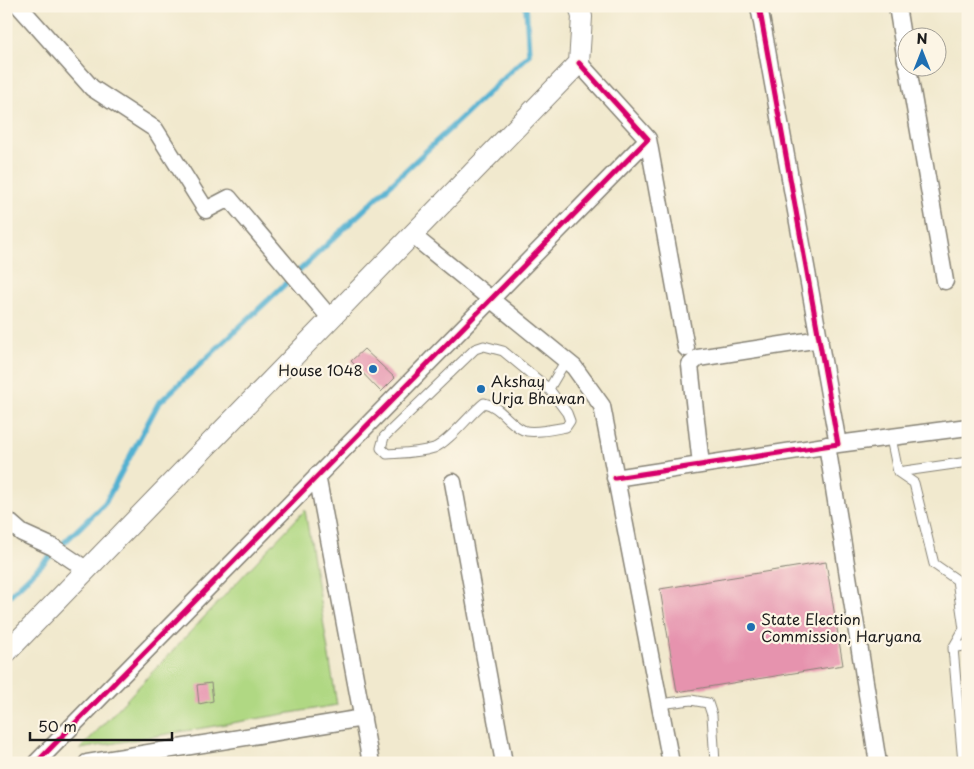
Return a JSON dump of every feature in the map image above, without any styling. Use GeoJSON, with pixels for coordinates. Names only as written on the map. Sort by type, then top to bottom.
{"type":"FeatureCollection","features":[{"type":"Feature","properties":{"kind":"street"},"geometry":{"type":"LineString","coordinates":[[19,6],[92,88],[155,129],[206,210],[230,198],[331,319]]}},
{"type":"Feature","properties":{"kind":"street"},"geometry":{"type":"LineString","coordinates":[[6,653],[579,63],[582,17],[579,6]]}},
{"type":"Feature","properties":{"kind":"street"},"geometry":{"type":"LineString","coordinates":[[759,6],[820,339],[832,445],[878,763]]}},
{"type":"Feature","properties":{"kind":"street"},"geometry":{"type":"LineString","coordinates":[[897,6],[901,28]]}},
{"type":"Feature","properties":{"kind":"street"},"geometry":{"type":"LineString","coordinates":[[579,63],[648,139],[686,348]]}},
{"type":"Feature","properties":{"kind":"street"},"geometry":{"type":"LineString","coordinates":[[910,78],[945,281]]}},
{"type":"Feature","properties":{"kind":"street"},"geometry":{"type":"LineString","coordinates":[[36,763],[648,139]]}},
{"type":"Feature","properties":{"kind":"street"},"geometry":{"type":"LineString","coordinates":[[412,235],[574,367],[602,406],[671,763]]}},
{"type":"Feature","properties":{"kind":"street"},"geometry":{"type":"LineString","coordinates":[[702,465],[690,365],[692,362],[698,358],[820,339]]}},
{"type":"Feature","properties":{"kind":"street"},"geometry":{"type":"LineString","coordinates":[[615,478],[832,445],[968,427]]}},
{"type":"Feature","properties":{"kind":"street"},"geometry":{"type":"LineString","coordinates":[[317,475],[371,763]]}},
{"type":"Feature","properties":{"kind":"street"},"geometry":{"type":"LineString","coordinates":[[453,482],[504,763]]}},
{"type":"Feature","properties":{"kind":"street"},"geometry":{"type":"LineString","coordinates":[[6,519],[22,533],[53,547],[87,570]]}},
{"type":"Feature","properties":{"kind":"street"},"geometry":{"type":"LineString","coordinates":[[87,763],[362,718]]}},
{"type":"Feature","properties":{"kind":"lane"},"geometry":{"type":"LineString","coordinates":[[484,346],[503,352],[549,389],[567,413],[570,421],[566,427],[522,430],[491,405],[484,403],[443,442],[434,448],[386,454],[381,448],[384,437],[394,426],[475,349],[484,346]]}},
{"type":"Feature","properties":{"kind":"lane"},"geometry":{"type":"LineString","coordinates":[[549,389],[566,360]]}},
{"type":"Feature","properties":{"kind":"lane"},"geometry":{"type":"LineString","coordinates":[[891,438],[898,472],[914,483],[934,564],[957,580],[964,629],[953,648],[963,763]]}},
{"type":"Feature","properties":{"kind":"lane"},"geometry":{"type":"LineString","coordinates":[[898,472],[968,462]]}},
{"type":"Feature","properties":{"kind":"lane"},"geometry":{"type":"LineString","coordinates":[[953,648],[968,645]]}},
{"type":"Feature","properties":{"kind":"lane"},"geometry":{"type":"LineString","coordinates":[[660,704],[691,700],[708,703],[712,715],[715,763]]}},
{"type":"Feature","properties":{"kind":"green space"},"geometry":{"type":"Polygon","coordinates":[[[305,510],[337,705],[80,749],[305,510]]]}},
{"type":"Feature","properties":{"kind":"building","name":"House 1048"},"geometry":{"type":"Polygon","coordinates":[[[364,349],[395,378],[381,392],[351,361],[364,349]]]}},
{"type":"Feature","properties":{"kind":"building","name":"State Election Commission, Haryana"},"geometry":{"type":"Polygon","coordinates":[[[826,562],[843,665],[677,692],[660,589],[826,562]]]}},
{"type":"Feature","properties":{"kind":"building"},"geometry":{"type":"Polygon","coordinates":[[[211,683],[213,701],[199,704],[197,685],[211,683]]]}},
{"type":"Feature","properties":{"kind":"waterway"},"geometry":{"type":"LineString","coordinates":[[6,599],[105,503],[158,404],[529,54],[526,6]]}},
{"type":"Feature","properties":{"kind":"cycle path"},"geometry":{"type":"LineString","coordinates":[[615,478],[838,444],[759,6]]}},
{"type":"Feature","properties":{"kind":"cycle path"},"geometry":{"type":"LineString","coordinates":[[36,763],[648,139],[579,63]]}},
{"type":"Feature","properties":{"kind":"place","name":"House 1048"},"geometry":{"type":"Point","coordinates":[373,369]}},
{"type":"Feature","properties":{"kind":"place","name":"Akshay Urja Bhawan"},"geometry":{"type":"Point","coordinates":[481,389]}},
{"type":"Feature","properties":{"kind":"place","name":"State Election Commission, Haryana"},"geometry":{"type":"Point","coordinates":[751,627]}}]}
